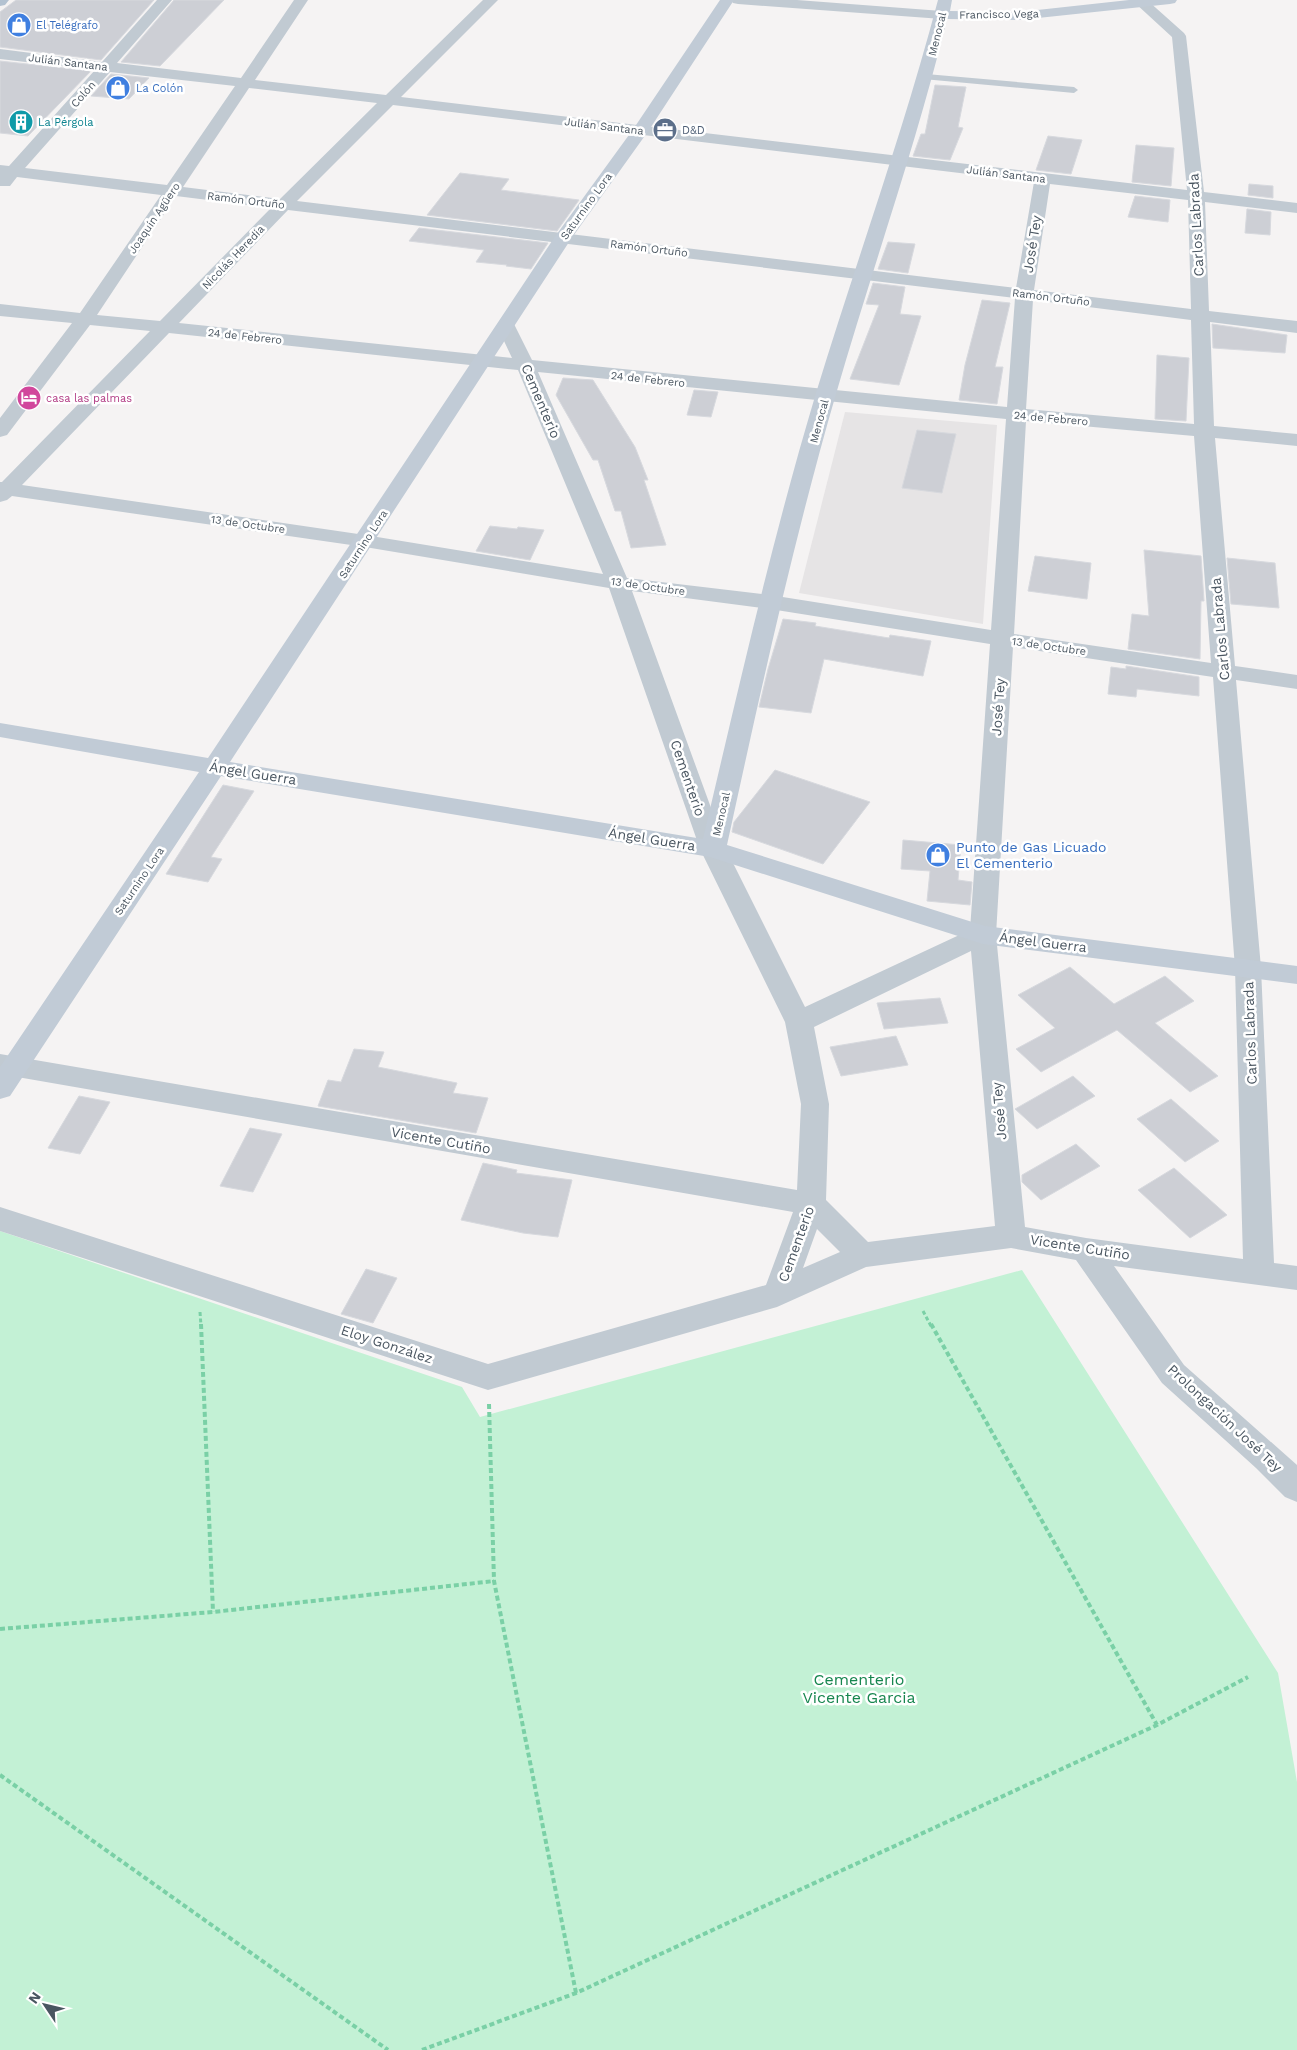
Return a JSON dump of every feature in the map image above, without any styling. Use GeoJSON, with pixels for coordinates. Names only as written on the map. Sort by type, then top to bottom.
{"type":"FeatureCollection","features":[{"type":"Feature","properties":{"kind":"street","name":"Colón"},"geometry":{"type":"LineString","coordinates":[[0,187],[7,170],[107,66],[165,0]]}},
{"type":"Feature","properties":{"kind":"street","name":"Joaquín Agüero"},"geometry":{"type":"LineString","coordinates":[[0,431],[85,319],[301,0]]}},
{"type":"Feature","properties":{"kind":"street","name":"Nicolás Heredia"},"geometry":{"type":"LineString","coordinates":[[3,491],[166,328],[284,204],[491,0]]}},
{"type":"Feature","properties":{"kind":"street","name":"Saturnino Lora"},"geometry":{"type":"LineString","coordinates":[[5,1073],[215,767],[365,542],[481,361],[563,238],[641,130],[727,0]]}},
{"type":"Feature","properties":{"kind":"street","name":"Francisco Vega"},"geometry":{"type":"LineString","coordinates":[[738,0],[943,7],[1019,16],[1170,0]]}},
{"type":"Feature","properties":{"kind":"street","name":"Carlos Labrada"},"geometry":{"type":"LineString","coordinates":[[1142,3],[1179,36],[1196,196],[1204,432],[1248,968],[1259,1272]]}},
{"type":"Feature","properties":{"kind":"street","name":"Menocal"},"geometry":{"type":"LineString","coordinates":[[712,849],[770,602],[825,396],[862,274],[926,77],[943,7]]}},
{"type":"Feature","properties":{"kind":"street","name":"Julián Santana"},"geometry":{"type":"LineString","coordinates":[[0,54],[1297,208]]}},
{"type":"Feature","properties":{"kind":"street","name":"Ramón Ortuño"},"geometry":{"type":"LineString","coordinates":[[7,170],[1297,327]]}},
{"type":"Feature","properties":{"kind":"street","name":"José Tey"},"geometry":{"type":"LineString","coordinates":[[1011,1236],[982,935],[1024,294],[1043,178]]}},
{"type":"Feature","properties":{"kind":"street","name":"24 de Febrero"},"geometry":{"type":"LineString","coordinates":[[0,310],[825,396],[1297,440]]}},
{"type":"Feature","properties":{"kind":"street","name":"Cementerio"},"geometry":{"type":"LineString","coordinates":[[506,326],[526,366],[618,583],[712,849],[798,1022],[815,1104],[811,1204],[793,1257],[777,1294]]}},
{"type":"Feature","properties":{"kind":"street","name":"13 de Octubre"},"geometry":{"type":"LineString","coordinates":[[3,491],[365,542],[618,583],[770,602],[1002,639],[1297,682]]}},
{"type":"Feature","properties":{"kind":"street","name":"Ángel Guerra"},"geometry":{"type":"LineString","coordinates":[[0,730],[712,849],[982,935],[1297,975]]}},
{"type":"Feature","properties":{"kind":"street"},"geometry":{"type":"LineString","coordinates":[[798,1022],[982,935]]}},
{"type":"Feature","properties":{"kind":"street","name":"Vicente Cutiño"},"geometry":{"type":"LineString","coordinates":[[5,1073],[811,1204]]}},
{"type":"Feature","properties":{"kind":"street"},"geometry":{"type":"LineString","coordinates":[[811,1204],[862,1255]]}},
{"type":"Feature","properties":{"kind":"street","name":"Eloy González"},"geometry":{"type":"LineString","coordinates":[[0,1219],[488,1377]]}},
{"type":"Feature","properties":{"kind":"street","name":"Vicente Cutiño"},"geometry":{"type":"LineString","coordinates":[[777,1294],[862,1255],[1011,1236],[1086,1250],[1297,1278]]}},
{"type":"Feature","properties":{"kind":"street","name":"Prolongación José Tey"},"geometry":{"type":"LineString","coordinates":[[1086,1250],[1173,1374],[1268,1458],[1297,1487]]}},
{"type":"Feature","properties":{"kind":"street"},"geometry":{"type":"LineString","coordinates":[[488,1377],[777,1294]]}},
{"type":"Feature","properties":{"kind":"lane"},"geometry":{"type":"LineString","coordinates":[[926,77],[1074,90]]}},
{"type":"Feature","properties":{"kind":"path"},"geometry":{"type":"LineString","coordinates":[[199,1282],[213,1612]]}},
{"type":"Feature","properties":{"kind":"path"},"geometry":{"type":"LineString","coordinates":[[923,1311],[1157,1725]]}},
{"type":"Feature","properties":{"kind":"path"},"geometry":{"type":"LineString","coordinates":[[488,1377],[494,1581],[576,1992]]}},
{"type":"Feature","properties":{"kind":"path"},"geometry":{"type":"LineString","coordinates":[[0,1629],[213,1612],[494,1581]]}},
{"type":"Feature","properties":{"kind":"path"},"geometry":{"type":"LineString","coordinates":[[422,2050],[576,1992],[1157,1725],[1248,1676]]}},
{"type":"Feature","properties":{"kind":"path"},"geometry":{"type":"LineString","coordinates":[[0,1775],[388,2050]]}},
{"type":"Feature","properties":{"kind":"shaded area"},"geometry":{"type":"Polygon","coordinates":[[[845,412],[997,425],[983,624],[799,593],[845,412]]]}},
{"type":"Feature","properties":{"kind":"green space","name":"Cementerio Vicente Garcia"},"geometry":{"type":"Polygon","coordinates":[[[0,1231],[462,1387],[480,1417],[1022,1270],[1278,1673],[1297,1782],[1297,2050],[0,2050],[0,1231]]]}},
{"type":"Feature","properties":{"kind":"building"},"geometry":{"type":"Polygon","coordinates":[[[16,0],[154,0],[101,60],[0,47],[0,12],[16,0]]]}},
{"type":"Feature","properties":{"kind":"building"},"geometry":{"type":"Polygon","coordinates":[[[174,0],[224,0],[160,66],[121,62],[174,0]]]}},
{"type":"Feature","properties":{"kind":"building"},"geometry":{"type":"Polygon","coordinates":[[[0,61],[91,71],[28,136],[0,133],[0,61]]]}},
{"type":"Feature","properties":{"kind":"building","name":"La Colón"},"geometry":{"type":"Polygon","coordinates":[[[111,74],[149,78],[129,99],[91,96],[111,74]]]}},
{"type":"Feature","properties":{"kind":"building"},"geometry":{"type":"Polygon","coordinates":[[[935,85],[966,87],[958,127],[963,128],[950,160],[913,156],[921,134],[925,134],[935,85]]]}},
{"type":"Feature","properties":{"kind":"building"},"geometry":{"type":"Polygon","coordinates":[[[1048,136],[1082,140],[1071,174],[1036,170],[1048,136]]]}},
{"type":"Feature","properties":{"kind":"building"},"geometry":{"type":"Polygon","coordinates":[[[1136,145],[1174,148],[1171,186],[1132,182],[1136,145]]]}},
{"type":"Feature","properties":{"kind":"building"},"geometry":{"type":"Polygon","coordinates":[[[460,173],[509,179],[501,190],[579,200],[557,231],[427,215],[460,173]]]}},
{"type":"Feature","properties":{"kind":"building"},"geometry":{"type":"Polygon","coordinates":[[[1249,184],[1273,186],[1273,198],[1248,195],[1249,184]]]}},
{"type":"Feature","properties":{"kind":"building"},"geometry":{"type":"Polygon","coordinates":[[[1135,196],[1170,200],[1168,222],[1128,217],[1135,196]]]}},
{"type":"Feature","properties":{"kind":"building"},"geometry":{"type":"Polygon","coordinates":[[[1247,209],[1271,212],[1270,235],[1245,233],[1247,209]]]}},
{"type":"Feature","properties":{"kind":"building"},"geometry":{"type":"Polygon","coordinates":[[[419,228],[548,243],[531,269],[476,262],[484,250],[409,241],[419,228]]]}},
{"type":"Feature","properties":{"kind":"building"},"geometry":{"type":"Polygon","coordinates":[[[888,242],[915,244],[908,273],[878,269],[888,242]]]}},
{"type":"Feature","properties":{"kind":"building"},"geometry":{"type":"Polygon","coordinates":[[[873,283],[905,287],[900,314],[921,316],[899,385],[850,379],[879,305],[866,304],[873,283]]]}},
{"type":"Feature","properties":{"kind":"building"},"geometry":{"type":"Polygon","coordinates":[[[982,300],[1010,303],[995,367],[1003,367],[997,404],[959,400],[965,365],[982,300]]]}},
{"type":"Feature","properties":{"kind":"building"},"geometry":{"type":"Polygon","coordinates":[[[1212,324],[1287,335],[1285,353],[1213,348],[1212,324]]]}},
{"type":"Feature","properties":{"kind":"building"},"geometry":{"type":"Polygon","coordinates":[[[1157,355],[1189,358],[1186,421],[1155,419],[1157,355]]]}},
{"type":"Feature","properties":{"kind":"building"},"geometry":{"type":"Polygon","coordinates":[[[563,378],[593,380],[635,447],[648,480],[644,480],[666,545],[631,548],[621,511],[615,511],[598,460],[593,460],[556,395],[563,378]]]}},
{"type":"Feature","properties":{"kind":"building"},"geometry":{"type":"Polygon","coordinates":[[[694,390],[718,392],[711,417],[687,415],[694,390]]]}},
{"type":"Feature","properties":{"kind":"building"},"geometry":{"type":"Polygon","coordinates":[[[917,430],[956,434],[942,493],[902,488],[917,430]]]}},
{"type":"Feature","properties":{"kind":"building"},"geometry":{"type":"Polygon","coordinates":[[[490,526],[544,530],[530,560],[476,551],[490,526]]]}},
{"type":"Feature","properties":{"kind":"building"},"geometry":{"type":"Polygon","coordinates":[[[1144,550],[1201,556],[1204,601],[1201,601],[1200,659],[1128,649],[1132,614],[1149,616],[1144,550]]]}},
{"type":"Feature","properties":{"kind":"building"},"geometry":{"type":"Polygon","coordinates":[[[1035,556],[1091,563],[1087,599],[1028,591],[1035,556]]]}},
{"type":"Feature","properties":{"kind":"building"},"geometry":{"type":"Polygon","coordinates":[[[1227,558],[1275,563],[1279,608],[1231,604],[1227,558]]]}},
{"type":"Feature","properties":{"kind":"building"},"geometry":{"type":"Polygon","coordinates":[[[783,619],[816,623],[815,626],[889,638],[890,635],[931,641],[923,676],[824,659],[811,713],[759,707],[783,619]]]}},
{"type":"Feature","properties":{"kind":"building"},"geometry":{"type":"Polygon","coordinates":[[[1126,666],[1199,677],[1199,696],[1137,689],[1136,697],[1108,694],[1111,667],[1126,669],[1126,666]]]}},
{"type":"Feature","properties":{"kind":"building"},"geometry":{"type":"Polygon","coordinates":[[[775,770],[870,802],[823,864],[732,832],[734,822],[775,770]]]}},
{"type":"Feature","properties":{"kind":"building"},"geometry":{"type":"Polygon","coordinates":[[[223,785],[254,791],[211,857],[222,859],[208,882],[166,874],[223,785]]]}},
{"type":"Feature","properties":{"kind":"building"},"geometry":{"type":"Polygon","coordinates":[[[903,840],[961,845],[958,880],[972,882],[970,905],[927,901],[930,871],[901,869],[903,840]]]}},
{"type":"Feature","properties":{"kind":"building"},"geometry":{"type":"Polygon","coordinates":[[[1070,967],[1114,1004],[1165,976],[1194,1001],[1155,1023],[1218,1076],[1190,1092],[1117,1030],[1041,1072],[1016,1049],[1055,1028],[1018,995],[1070,967]]]}},
{"type":"Feature","properties":{"kind":"building"},"geometry":{"type":"Polygon","coordinates":[[[940,998],[948,1023],[884,1029],[877,1003],[940,998]]]}},
{"type":"Feature","properties":{"kind":"building"},"geometry":{"type":"Polygon","coordinates":[[[896,1036],[908,1065],[841,1076],[830,1047],[896,1036]]]}},
{"type":"Feature","properties":{"kind":"building"},"geometry":{"type":"Polygon","coordinates":[[[354,1049],[384,1052],[378,1067],[457,1083],[453,1093],[488,1098],[476,1133],[318,1106],[328,1080],[341,1082],[354,1049]]]}},
{"type":"Feature","properties":{"kind":"building"},"geometry":{"type":"Polygon","coordinates":[[[1073,1076],[1095,1096],[1037,1129],[1015,1109],[1073,1076]]]}},
{"type":"Feature","properties":{"kind":"building"},"geometry":{"type":"Polygon","coordinates":[[[79,1096],[110,1102],[80,1154],[48,1148],[79,1096]]]}},
{"type":"Feature","properties":{"kind":"building"},"geometry":{"type":"Polygon","coordinates":[[[1171,1099],[1219,1141],[1185,1162],[1137,1119],[1171,1099]]]}},
{"type":"Feature","properties":{"kind":"building"},"geometry":{"type":"Polygon","coordinates":[[[250,1128],[282,1134],[253,1192],[220,1186],[250,1128]]]}},
{"type":"Feature","properties":{"kind":"building"},"geometry":{"type":"Polygon","coordinates":[[[1076,1144],[1100,1166],[1041,1200],[1022,1182],[1022,1175],[1076,1144]]]}},
{"type":"Feature","properties":{"kind":"building"},"geometry":{"type":"Polygon","coordinates":[[[483,1163],[517,1170],[516,1173],[572,1180],[558,1237],[523,1233],[461,1220],[483,1163]]]}},
{"type":"Feature","properties":{"kind":"building"},"geometry":{"type":"Polygon","coordinates":[[[1174,1168],[1227,1215],[1190,1238],[1138,1190],[1174,1168]]]}},
{"type":"Feature","properties":{"kind":"building"},"geometry":{"type":"Polygon","coordinates":[[[366,1269],[397,1278],[373,1323],[341,1314],[366,1269]]]}},
{"type":"Feature","properties":{"kind":"place","name":"El Telégrafo"},"geometry":{"type":"Point","coordinates":[19,25]}},
{"type":"Feature","properties":{"kind":"place","name":"La Colón"},"geometry":{"type":"Point","coordinates":[118,88]}},
{"type":"Feature","properties":{"kind":"place","name":"La Pérgola"},"geometry":{"type":"Point","coordinates":[21,122]}},
{"type":"Feature","properties":{"kind":"place","name":"D&D"},"geometry":{"type":"Point","coordinates":[665,130]}},
{"type":"Feature","properties":{"kind":"place","name":"casa las palmas"},"geometry":{"type":"Point","coordinates":[29,398]}},
{"type":"Feature","properties":{"kind":"place","name":"Punto de Gas Licuado El Cementerio"},"geometry":{"type":"Point","coordinates":[938,855]}}]}
